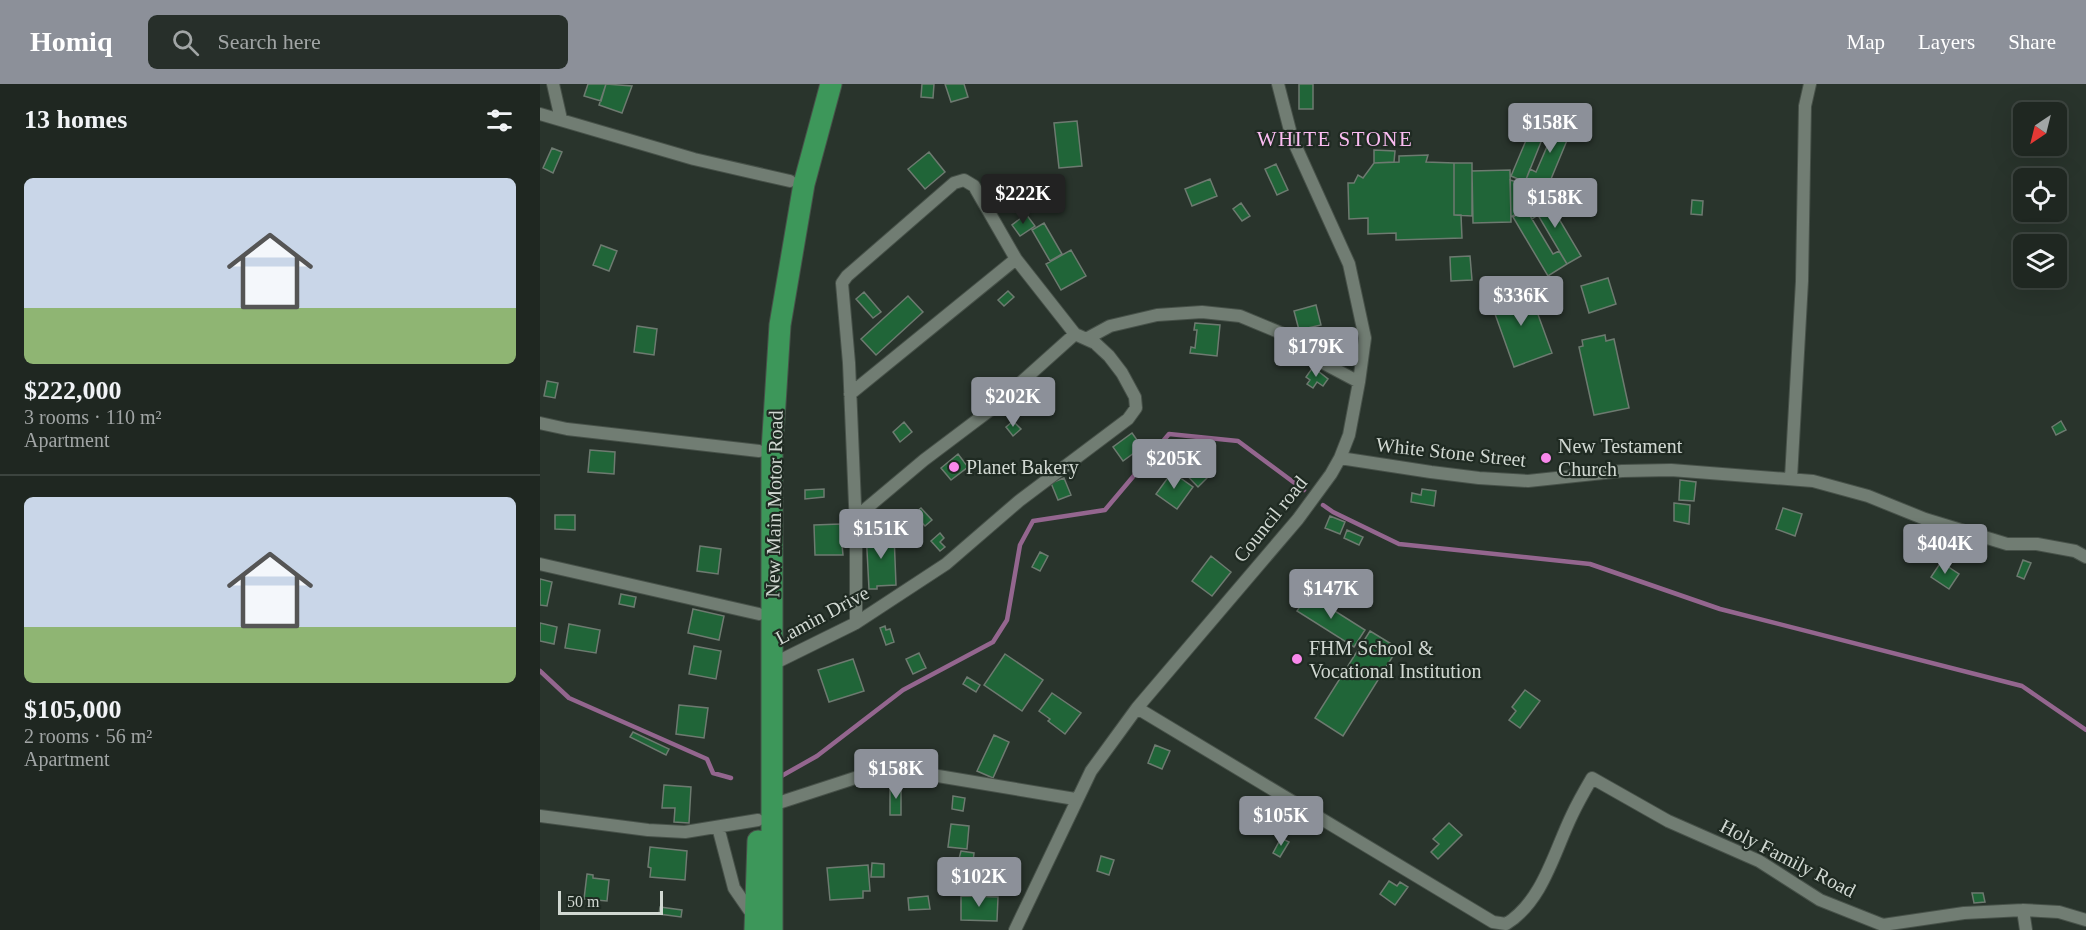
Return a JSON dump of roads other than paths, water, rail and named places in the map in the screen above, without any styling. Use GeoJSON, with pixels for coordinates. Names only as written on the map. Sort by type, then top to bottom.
{"type":"FeatureCollection","features":[{"type":"Feature","properties":{"kind":"highway","name":"New Main Motor Road"},"geometry":{"type":"LineString","coordinates":[[765,813],[759,614],[759,451],[766,325],[790,181],[816,84]]}},
{"type":"Feature","properties":{"kind":"highway","name":"New Main Motor Road"},"geometry":{"type":"LineString","coordinates":[[761,927],[773,664],[772,451],[780,325],[804,184],[831,84]]}},
{"type":"Feature","properties":{"kind":"street"},"geometry":{"type":"LineString","coordinates":[[553,84],[561,119]]}},
{"type":"Feature","properties":{"kind":"street","name":"Council road"},"geometry":{"type":"LineString","coordinates":[[1014,930],[1090,771],[1137,708],[1298,519],[1331,474],[1349,435],[1365,338],[1349,264],[1292,138],[1278,84]]}},
{"type":"Feature","properties":{"kind":"street"},"geometry":{"type":"LineString","coordinates":[[1791,478],[1802,281],[1805,106],[1810,84]]}},
{"type":"Feature","properties":{"kind":"street"},"geometry":{"type":"LineString","coordinates":[[540,114],[694,159],[790,181]]}},
{"type":"Feature","properties":{"kind":"street"},"geometry":{"type":"LineString","coordinates":[[856,623],[850,394],[842,282],[954,183],[964,180],[974,186],[1016,259],[1080,336]]}},
{"type":"Feature","properties":{"kind":"street"},"geometry":{"type":"LineString","coordinates":[[850,394],[1016,259]]}},
{"type":"Feature","properties":{"kind":"street"},"geometry":{"type":"LineString","coordinates":[[855,518],[1080,336],[1110,326],[1157,315],[1202,312],[1240,316],[1281,333],[1325,364],[1359,382]]}},
{"type":"Feature","properties":{"kind":"street","name":"Lamin Drive"},"geometry":{"type":"LineString","coordinates":[[773,664],[856,623],[946,564],[1019,501],[1128,419],[1136,408],[1135,397],[1122,373],[1095,343],[1080,336]]}},
{"type":"Feature","properties":{"kind":"street"},"geometry":{"type":"LineString","coordinates":[[540,423],[567,429],[759,451]]}},
{"type":"Feature","properties":{"kind":"street","name":"White Stone Street"},"geometry":{"type":"LineString","coordinates":[[1340,458],[1381,466],[1479,478],[1528,481],[1622,471],[1671,470],[1791,478],[1813,481],[1868,496],[1925,519],[2007,544],[2037,544],[2075,551],[2086,557]]}},
{"type":"Feature","properties":{"kind":"street"},"geometry":{"type":"LineString","coordinates":[[540,564],[759,614]]}},
{"type":"Feature","properties":{"kind":"street","name":"Holy Family Road"},"geometry":{"type":"LineString","coordinates":[[1137,708],[1494,922],[1506,924],[1516,918],[1532,899],[1592,778],[1668,820],[1758,861],[1820,900],[1883,925],[1964,913],[2023,910],[2059,912],[2086,920]]}},
{"type":"Feature","properties":{"kind":"street"},"geometry":{"type":"LineString","coordinates":[[540,816],[648,831],[685,832],[718,827],[765,813],[858,777],[938,776],[1075,799]]}},
{"type":"Feature","properties":{"kind":"street"},"geometry":{"type":"LineString","coordinates":[[718,827],[734,888],[761,927]]}},
{"type":"Feature","properties":{"kind":"street"},"geometry":{"type":"LineString","coordinates":[[2023,910],[2026,930]]}},
{"type":"Feature","properties":{"kind":"waterway"},"geometry":{"type":"LineString","coordinates":[[778,778],[817,756],[903,690],[993,642],[1007,620],[1020,545],[1033,521],[1105,510],[1169,434],[1238,441],[1304,490]]}},
{"type":"Feature","properties":{"kind":"waterway"},"geometry":{"type":"LineString","coordinates":[[1323,505],[1399,544],[1590,564],[1720,609],[2022,686],[2086,730]]}},
{"type":"Feature","properties":{"kind":"waterway"},"geometry":{"type":"LineString","coordinates":[[540,671],[569,698],[707,759],[713,773],[731,778]]}},
{"type":"Feature","properties":{"kind":"place","name":"New Testament Church"},"geometry":{"type":"Point","coordinates":[1546,458]}},
{"type":"Feature","properties":{"kind":"place","name":"Planet Bakery"},"geometry":{"type":"Point","coordinates":[954,467]}},
{"type":"Feature","properties":{"kind":"place","name":"FHM School & Vocational Institution"},"geometry":{"type":"Point","coordinates":[1297,659]}},
{"type":"Feature","properties":{"kind":"district","name":"WHITE STONE"},"geometry":{"type":"Point","coordinates":[1335,139]}}]}
